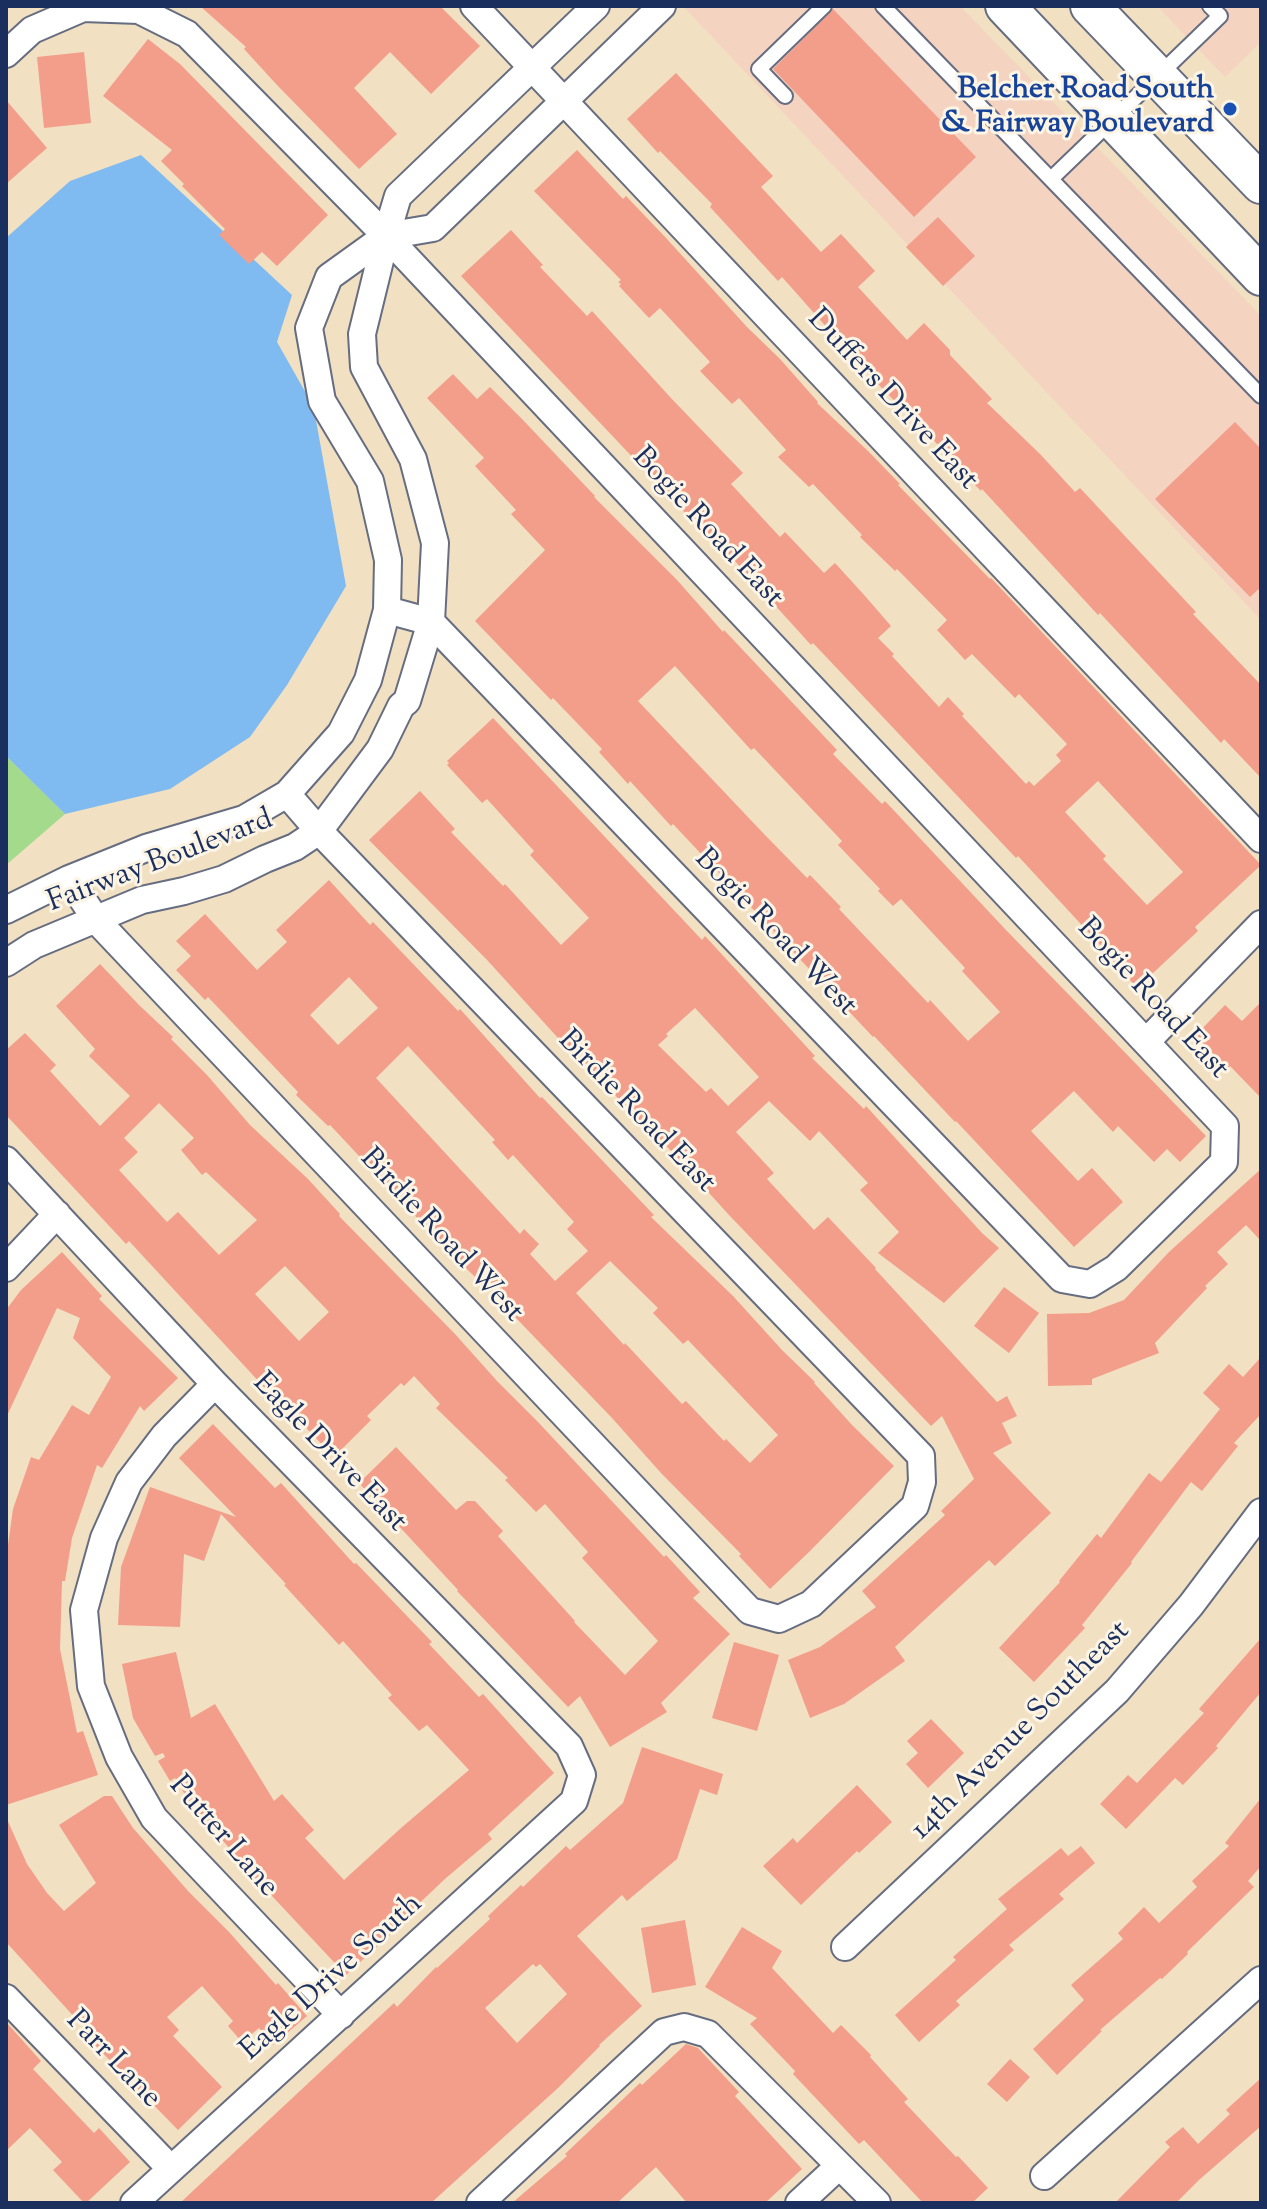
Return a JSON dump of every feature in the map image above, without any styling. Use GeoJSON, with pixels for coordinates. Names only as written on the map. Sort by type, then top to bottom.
{"type":"FeatureCollection","features":[{"type":"Feature","properties":{"kind":"main road"},"geometry":{"type":"LineString","coordinates":[[1005,6],[1261,276]]}},
{"type":"Feature","properties":{"kind":"main road"},"geometry":{"type":"LineString","coordinates":[[1090,6],[1261,184]]}},
{"type":"Feature","properties":{"kind":"street","name":"Duffers Drive East"},"geometry":{"type":"LineString","coordinates":[[474,6],[1261,839]]}},
{"type":"Feature","properties":{"kind":"street","name":"Fairway Boulevard"},"geometry":{"type":"LineString","coordinates":[[6,963],[34,945],[142,900],[224,879],[295,847],[319,831],[380,749],[401,706],[407,701],[431,622],[435,543],[413,459],[364,367],[362,334],[386,236],[398,196],[596,6]]}},
{"type":"Feature","properties":{"kind":"street","name":"Fairway Boulevard"},"geometry":{"type":"LineString","coordinates":[[6,910],[69,879],[146,848],[244,819],[287,794],[341,733],[368,680],[387,610],[388,560],[370,481],[322,401],[309,328],[329,277],[386,236],[433,228],[662,6]]}},
{"type":"Feature","properties":{"kind":"street"},"geometry":{"type":"LineString","coordinates":[[6,54],[32,30],[83,8]]}},
{"type":"Feature","properties":{"kind":"street","name":"Bogie Road East"},"geometry":{"type":"LineString","coordinates":[[83,8],[139,10],[187,34],[386,236],[1225,1126],[1224,1162]]}},
{"type":"Feature","properties":{"kind":"street"},"geometry":{"type":"LineString","coordinates":[[387,610],[431,622]]}},
{"type":"Feature","properties":{"kind":"street","name":"Bogie Road West"},"geometry":{"type":"LineString","coordinates":[[431,622],[1062,1279],[1090,1284],[1116,1268],[1224,1162]]}},
{"type":"Feature","properties":{"kind":"street","name":"Birdie Road East"},"geometry":{"type":"LineString","coordinates":[[287,794],[319,831],[921,1456],[922,1482],[915,1506],[811,1604],[779,1619]]}},
{"type":"Feature","properties":{"kind":"street","name":"Birdie Road West"},"geometry":{"type":"LineString","coordinates":[[69,879],[97,921],[750,1611],[779,1619]]}},
{"type":"Feature","properties":{"kind":"street"},"geometry":{"type":"LineString","coordinates":[[1146,1042],[1261,924]]}},
{"type":"Feature","properties":{"kind":"street","name":"Eagle Drive East"},"geometry":{"type":"LineString","coordinates":[[6,1160],[215,1384],[569,1746],[582,1775],[574,1801]]}},
{"type":"Feature","properties":{"kind":"street"},"geometry":{"type":"LineString","coordinates":[[6,1268],[57,1214]]}},
{"type":"Feature","properties":{"kind":"street","name":"Putter Lane"},"geometry":{"type":"LineString","coordinates":[[215,1384],[164,1436],[129,1482],[104,1538],[84,1610],[91,1686],[119,1757],[154,1818],[341,2015]]}},
{"type":"Feature","properties":{"kind":"street","name":"14th Avenue Southeast"},"geometry":{"type":"LineString","coordinates":[[845,1947],[1117,1691],[1191,1605],[1261,1512]]}},
{"type":"Feature","properties":{"kind":"street","name":"Eagle Drive South"},"geometry":{"type":"LineString","coordinates":[[134,2203],[574,1801]]}},
{"type":"Feature","properties":{"kind":"street"},"geometry":{"type":"LineString","coordinates":[[1044,2176],[1261,1980]]}},
{"type":"Feature","properties":{"kind":"street","name":"Parr Lane"},"geometry":{"type":"LineString","coordinates":[[6,1998],[171,2169]]}},
{"type":"Feature","properties":{"kind":"street"},"geometry":{"type":"LineString","coordinates":[[480,2203],[664,2032],[684,2027],[708,2034],[877,2203]]}},
{"type":"Feature","properties":{"kind":"street"},"geometry":{"type":"LineString","coordinates":[[799,2203],[839,2166]]}},
{"type":"Feature","properties":{"kind":"lane"},"geometry":{"type":"LineString","coordinates":[[785,96],[759,69],[824,6]]}},
{"type":"Feature","properties":{"kind":"lane"},"geometry":{"type":"LineString","coordinates":[[883,6],[1261,396]]}},
{"type":"Feature","properties":{"kind":"lane"},"geometry":{"type":"LineString","coordinates":[[1051,179],[1220,16],[1210,6]]}},
{"type":"Feature","properties":{"kind":"shaded area"},"geometry":{"type":"Polygon","coordinates":[[[683,6],[960,6],[1261,316],[1261,620],[683,6]]]}},
{"type":"Feature","properties":{"kind":"shaded area"},"geometry":{"type":"Polygon","coordinates":[[[1157,6],[1261,6],[1261,42],[1225,77],[1157,6]]]}},
{"type":"Feature","properties":{"kind":"green space"},"geometry":{"type":"Polygon","coordinates":[[[6,756],[65,814],[6,865],[6,756]]]}},
{"type":"Feature","properties":{"kind":"water"},"geometry":{"type":"Polygon","coordinates":[[[141,155],[292,295],[277,342],[315,415],[346,586],[287,685],[250,737],[170,789],[65,814],[6,756],[6,238],[70,181],[141,155]]]}},
{"type":"Feature","properties":{"kind":"building"},"geometry":{"type":"Polygon","coordinates":[[[200,6],[440,6],[480,46],[431,94],[390,52],[354,88],[397,134],[359,169],[277,85],[244,49],[246,47],[200,6]]]}},
{"type":"Feature","properties":{"kind":"building"},"geometry":{"type":"Polygon","coordinates":[[[833,9],[976,157],[914,217],[773,69],[833,9]]]}},
{"type":"Feature","properties":{"kind":"building"},"geometry":{"type":"Polygon","coordinates":[[[148,39],[180,64],[328,215],[277,266],[262,252],[249,264],[219,235],[225,229],[161,161],[172,150],[103,96],[148,39]]]}},
{"type":"Feature","properties":{"kind":"building"},"geometry":{"type":"Polygon","coordinates":[[[84,52],[91,123],[44,128],[37,57],[84,52]]]}},
{"type":"Feature","properties":{"kind":"building"},"geometry":{"type":"Polygon","coordinates":[[[676,73],[773,176],[761,187],[821,252],[841,234],[875,271],[858,287],[907,340],[924,323],[992,399],[987,403],[1075,492],[1080,488],[1261,685],[1261,778],[1224,739],[1221,743],[982,489],[869,375],[782,277],[778,281],[710,207],[712,204],[627,119],[676,73]]]}},
{"type":"Feature","properties":{"kind":"building"},"geometry":{"type":"Polygon","coordinates":[[[6,100],[47,148],[6,184],[6,100]]]}},
{"type":"Feature","properties":{"kind":"building"},"geometry":{"type":"Polygon","coordinates":[[[577,150],[623,199],[626,196],[780,359],[817,403],[991,578],[1261,865],[1195,927],[1198,931],[1137,988],[1018,856],[1016,858],[813,643],[811,645],[734,560],[694,518],[692,520],[461,276],[511,230],[543,265],[540,267],[587,316],[592,311],[743,473],[731,484],[780,537],[785,532],[824,573],[835,563],[865,596],[891,626],[878,638],[939,707],[948,697],[1026,784],[1029,781],[1034,786],[1061,761],[1056,755],[1067,744],[1019,694],[1015,698],[972,654],[965,660],[937,630],[947,620],[860,537],[862,535],[813,484],[809,487],[778,457],[786,450],[739,398],[732,404],[700,371],[710,362],[660,308],[649,318],[619,286],[621,280],[534,191],[577,150]],[[1098,781],[1065,812],[1106,856],[1103,859],[1147,905],[1183,872],[1098,781]]]}},
{"type":"Feature","properties":{"kind":"building"},"geometry":{"type":"Polygon","coordinates":[[[938,217],[975,256],[943,286],[906,247],[938,217]]]}},
{"type":"Feature","properties":{"kind":"building"},"geometry":{"type":"Polygon","coordinates":[[[453,374],[477,399],[490,387],[837,750],[833,754],[882,804],[885,801],[1206,1136],[1180,1162],[1167,1149],[1154,1162],[1118,1126],[1113,1132],[1074,1091],[1031,1131],[1078,1181],[1092,1168],[1123,1202],[1074,1247],[673,824],[671,826],[630,781],[628,784],[599,752],[602,749],[475,621],[545,550],[511,514],[516,510],[475,466],[484,458],[427,398],[453,374]],[[675,666],[638,701],[968,1041],[1000,1012],[962,971],[965,968],[901,899],[893,906],[838,845],[842,841],[754,748],[751,750],[675,666]]]}},
{"type":"Feature","properties":{"kind":"building"},"geometry":{"type":"Polygon","coordinates":[[[1235,422],[1261,449],[1261,587],[1250,597],[1155,499],[1235,422]]]}},
{"type":"Feature","properties":{"kind":"building"},"geometry":{"type":"Polygon","coordinates":[[[493,718],[702,940],[705,936],[815,1056],[812,1058],[864,1109],[866,1106],[999,1248],[944,1303],[878,1253],[899,1232],[860,1190],[868,1183],[819,1131],[810,1141],[769,1101],[736,1132],[774,1173],[767,1179],[814,1230],[828,1217],[997,1402],[1007,1396],[1017,1416],[1002,1423],[1012,1443],[993,1453],[1051,1513],[995,1566],[989,1560],[895,1647],[905,1661],[844,1704],[810,1718],[788,1660],[820,1647],[876,1607],[862,1591],[945,1515],[941,1511],[974,1479],[942,1416],[931,1426],[652,1130],[650,1132],[610,1090],[608,1093],[488,961],[369,840],[420,791],[455,829],[451,832],[503,886],[505,884],[561,945],[589,918],[530,855],[534,851],[487,799],[482,803],[447,765],[447,761],[493,718]],[[695,1008],[658,1045],[706,1092],[711,1088],[728,1106],[759,1077],[695,1008]]]}},
{"type":"Feature","properties":{"kind":"building"},"geometry":{"type":"Polygon","coordinates":[[[329,880],[370,925],[373,922],[458,1011],[460,1009],[540,1098],[654,1215],[651,1217],[733,1296],[894,1466],[770,1589],[739,1556],[741,1554],[612,1418],[330,1125],[296,1095],[298,1092],[208,997],[205,1000],[176,970],[191,956],[176,941],[205,914],[257,970],[287,942],[276,930],[329,880]],[[349,977],[310,1015],[338,1045],[378,1008],[349,977]],[[408,1046],[376,1078],[520,1234],[524,1229],[539,1244],[530,1254],[555,1281],[588,1251],[567,1229],[574,1222],[513,1155],[508,1160],[492,1142],[495,1140],[408,1046]],[[610,1261],[576,1293],[682,1404],[686,1401],[750,1463],[778,1435],[688,1340],[683,1344],[653,1313],[658,1308],[610,1261]]]}},
{"type":"Feature","properties":{"kind":"building"},"geometry":{"type":"Polygon","coordinates":[[[100,964],[173,1037],[171,1039],[250,1125],[308,1179],[339,1216],[700,1592],[693,1598],[730,1634],[661,1703],[667,1712],[610,1747],[580,1696],[568,1707],[359,1483],[396,1447],[456,1510],[467,1501],[475,1501],[503,1531],[498,1536],[625,1675],[658,1641],[582,1558],[588,1552],[545,1504],[536,1512],[505,1480],[508,1478],[436,1408],[440,1404],[414,1376],[404,1386],[401,1383],[367,1416],[371,1420],[334,1457],[289,1410],[287,1412],[129,1241],[126,1244],[6,1115],[6,1050],[25,1033],[56,1065],[50,1071],[100,1126],[130,1096],[89,1056],[95,1049],[56,1006],[100,964]],[[159,1103],[124,1138],[138,1152],[119,1170],[167,1222],[178,1212],[219,1255],[257,1220],[206,1172],[202,1175],[181,1150],[194,1138],[159,1103]],[[285,1266],[255,1294],[299,1341],[329,1312],[285,1266]]]}},
{"type":"Feature","properties":{"kind":"building"},"geometry":{"type":"Polygon","coordinates":[[[1261,1002],[1261,1098],[1195,1036],[1225,1005],[1242,1021],[1261,1002]]]}},
{"type":"Feature","properties":{"kind":"building"},"geometry":{"type":"Polygon","coordinates":[[[1261,1169],[1261,1241],[1246,1225],[1217,1252],[1228,1264],[1155,1343],[1159,1353],[1092,1379],[1092,1385],[1048,1386],[1047,1314],[1089,1313],[1124,1300],[1169,1252],[1261,1169]]]}},
{"type":"Feature","properties":{"kind":"building"},"geometry":{"type":"Polygon","coordinates":[[[62,1252],[102,1296],[99,1299],[178,1378],[144,1411],[140,1406],[102,1468],[97,1465],[72,1538],[65,1581],[62,1581],[60,1649],[77,1733],[83,1731],[98,1775],[6,1805],[6,1559],[13,1509],[31,1457],[39,1460],[72,1405],[89,1415],[111,1377],[73,1338],[80,1318],[57,1308],[6,1418],[6,1310],[21,1290],[62,1252]]]}},
{"type":"Feature","properties":{"kind":"building"},"geometry":{"type":"Polygon","coordinates":[[[1004,1287],[1039,1313],[1009,1353],[974,1326],[1004,1287]]]}},
{"type":"Feature","properties":{"kind":"building"},"geometry":{"type":"Polygon","coordinates":[[[1261,1357],[1261,1414],[1234,1443],[1238,1446],[1202,1491],[1191,1482],[1082,1625],[1085,1628],[1034,1682],[999,1648],[1060,1582],[1097,1534],[1101,1538],[1149,1473],[1161,1482],[1220,1409],[1203,1393],[1229,1364],[1243,1377],[1261,1357]]]}},
{"type":"Feature","properties":{"kind":"building"},"geometry":{"type":"Polygon","coordinates":[[[213,1424],[275,1488],[281,1483],[354,1564],[432,1642],[429,1644],[479,1697],[483,1694],[554,1773],[488,1834],[492,1839],[446,1878],[346,1975],[211,1827],[206,1830],[175,1778],[170,1781],[158,1761],[165,1757],[163,1753],[155,1756],[133,1718],[122,1664],[176,1652],[191,1718],[215,1704],[274,1801],[282,1794],[314,1830],[305,1838],[344,1880],[469,1770],[427,1725],[419,1731],[388,1698],[392,1695],[343,1641],[339,1645],[221,1514],[204,1561],[184,1554],[180,1627],[118,1625],[121,1567],[150,1487],[236,1517],[179,1458],[213,1424]]]}},
{"type":"Feature","properties":{"kind":"building"},"geometry":{"type":"Polygon","coordinates":[[[1261,1638],[1261,1692],[1216,1746],[1218,1748],[1183,1785],[1175,1778],[1126,1829],[1100,1804],[1128,1775],[1137,1783],[1204,1713],[1199,1709],[1261,1638]]]}},
{"type":"Feature","properties":{"kind":"building"},"geometry":{"type":"Polygon","coordinates":[[[734,1642],[779,1655],[757,1731],[712,1718],[734,1642]]]}},
{"type":"Feature","properties":{"kind":"building"},"geometry":{"type":"Polygon","coordinates":[[[931,1719],[964,1753],[928,1788],[906,1764],[918,1753],[907,1741],[931,1719]]]}},
{"type":"Feature","properties":{"kind":"building"},"geometry":{"type":"Polygon","coordinates":[[[642,1747],[723,1774],[717,1795],[700,1789],[677,1859],[627,1901],[622,1895],[577,1936],[642,2006],[558,2088],[431,2203],[180,2203],[394,2003],[397,2007],[490,1919],[488,1916],[521,1885],[523,1887],[566,1846],[570,1850],[623,1803],[642,1747]],[[533,1964],[485,2008],[517,2043],[567,1994],[540,1964],[536,1967],[533,1964]]]}},
{"type":"Feature","properties":{"kind":"building"},"geometry":{"type":"Polygon","coordinates":[[[857,1785],[892,1822],[801,1905],[763,1866],[793,1838],[797,1843],[857,1785]]]}},
{"type":"Feature","properties":{"kind":"building"},"geometry":{"type":"Polygon","coordinates":[[[104,1796],[112,1796],[133,1828],[188,1891],[307,2016],[273,2045],[259,2028],[242,2042],[228,2026],[233,2021],[202,1986],[167,2017],[179,2030],[173,2036],[222,2087],[178,2130],[95,2045],[98,2043],[6,1942],[6,1817],[27,1864],[64,1911],[96,1883],[59,1825],[104,1796]]]}},
{"type":"Feature","properties":{"kind":"building"},"geometry":{"type":"Polygon","coordinates":[[[1261,1798],[1261,1866],[1248,1881],[1254,1887],[1162,1979],[1100,2030],[1057,2075],[1033,2049],[1084,2000],[1071,1985],[1123,1939],[1118,1933],[1144,1907],[1159,1923],[1197,1887],[1192,1881],[1229,1846],[1225,1843],[1261,1798]]]}},
{"type":"Feature","properties":{"kind":"building"},"geometry":{"type":"Polygon","coordinates":[[[1081,1846],[1095,1863],[1059,1894],[1064,1899],[1009,1945],[1014,1950],[956,2001],[960,2005],[919,2042],[895,2015],[1007,1909],[998,1899],[1061,1848],[1068,1856],[1081,1846]]]}},
{"type":"Feature","properties":{"kind":"building"},"geometry":{"type":"Polygon","coordinates":[[[685,1920],[696,1985],[652,1993],[641,1928],[685,1920]]]}},
{"type":"Feature","properties":{"kind":"building"},"geometry":{"type":"Polygon","coordinates":[[[742,1927],[782,1951],[772,1968],[833,2033],[841,2025],[871,2055],[908,2099],[904,2102],[988,2188],[972,2203],[923,2203],[864,2140],[859,2144],[793,2074],[795,2071],[750,2024],[757,2018],[705,1987],[742,1927]]]}},
{"type":"Feature","properties":{"kind":"building"},"geometry":{"type":"Polygon","coordinates":[[[6,2022],[41,2061],[33,2069],[94,2133],[99,2128],[130,2162],[86,2203],[53,2170],[62,2162],[30,2128],[6,2151],[6,2022]]]}},
{"type":"Feature","properties":{"kind":"building"},"geometry":{"type":"Polygon","coordinates":[[[686,2044],[698,2048],[739,2092],[735,2096],[802,2169],[765,2203],[687,2203],[656,2167],[617,2203],[512,2203],[567,2156],[565,2154],[640,2083],[642,2085],[686,2044]]]}},
{"type":"Feature","properties":{"kind":"building"},"geometry":{"type":"Polygon","coordinates":[[[1010,2059],[1030,2077],[1007,2102],[987,2084],[1010,2059]]]}},
{"type":"Feature","properties":{"kind":"building"},"geometry":{"type":"Polygon","coordinates":[[[1261,2078],[1261,2126],[1176,2203],[1115,2203],[1170,2147],[1165,2142],[1183,2127],[1198,2144],[1230,2114],[1226,2110],[1261,2078]]]}},
{"type":"Feature","properties":{"kind":"place","name":"Belcher Road South & Fairway Boulevard"},"geometry":{"type":"Point","coordinates":[1230,109]}}]}
